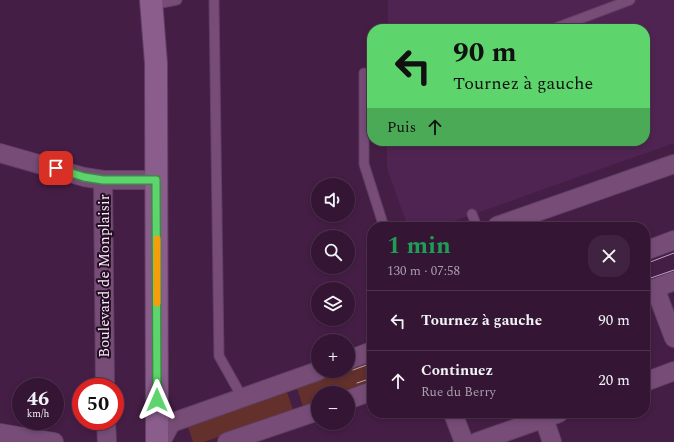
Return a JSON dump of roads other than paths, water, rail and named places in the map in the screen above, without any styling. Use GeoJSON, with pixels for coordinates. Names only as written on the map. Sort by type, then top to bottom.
{"type":"FeatureCollection","features":[{"type":"Feature","properties":{"kind":"main road"},"geometry":{"type":"LineString","coordinates":[[147,2],[141,45],[150,180],[157,442]]}},
{"type":"Feature","properties":{"kind":"main road"},"geometry":{"type":"LineString","coordinates":[[143,442],[150,180]]}},
{"type":"Feature","properties":{"kind":"street"},"geometry":{"type":"LineString","coordinates":[[0,153],[84,177],[103,180]]}},
{"type":"Feature","properties":{"kind":"street"},"geometry":{"type":"LineString","coordinates":[[508,222],[674,164]]}},
{"type":"Feature","properties":{"kind":"street","name":"Boulevard de Monplaisir"},"geometry":{"type":"LineString","coordinates":[[105,378],[103,180],[150,180]]}},
{"type":"Feature","properties":{"kind":"street"},"geometry":{"type":"LineString","coordinates":[[650,249],[674,240]]}},
{"type":"Feature","properties":{"kind":"street"},"geometry":{"type":"LineString","coordinates":[[674,281],[650,290],[674,338]]}},
{"type":"Feature","properties":{"kind":"street"},"geometry":{"type":"LineString","coordinates":[[355,357],[367,353]]}},
{"type":"Feature","properties":{"kind":"street"},"geometry":{"type":"LineString","coordinates":[[650,380],[674,371]]}},
{"type":"Feature","properties":{"kind":"street"},"geometry":{"type":"LineString","coordinates":[[161,442],[171,423],[311,373]]}},
{"type":"Feature","properties":{"kind":"street"},"geometry":{"type":"LineString","coordinates":[[355,397],[367,393]]}},
{"type":"Feature","properties":{"kind":"street"},"geometry":{"type":"LineString","coordinates":[[231,441],[311,413]]}},
{"type":"Feature","properties":{"kind":"street"},"geometry":{"type":"LineString","coordinates":[[455,418],[464,442]]}},
{"type":"Feature","properties":{"kind":"street"},"geometry":{"type":"LineString","coordinates":[[477,442],[540,418]]}},
{"type":"Feature","properties":{"kind":"street"},"geometry":{"type":"LineString","coordinates":[[548,418],[552,442]]}},
{"type":"Feature","properties":{"kind":"street"},"geometry":{"type":"LineString","coordinates":[[106,430],[107,442]]}},
{"type":"Feature","properties":{"kind":"street"},"geometry":{"type":"LineString","coordinates":[[0,432],[54,442]]}},
{"type":"Feature","properties":{"kind":"lane"},"geometry":{"type":"LineString","coordinates":[[147,2],[177,0]]}},
{"type":"Feature","properties":{"kind":"lane"},"geometry":{"type":"LineString","coordinates":[[214,0],[219,356],[242,397]]}},
{"type":"Feature","properties":{"kind":"lane"},"geometry":{"type":"LineString","coordinates":[[566,24],[630,0]]}},
{"type":"Feature","properties":{"kind":"lane"},"geometry":{"type":"LineString","coordinates":[[364,73],[364,164],[382,222]]}},
{"type":"Feature","properties":{"kind":"lane"},"geometry":{"type":"LineString","coordinates":[[472,214],[475,222]]}},
{"type":"Feature","properties":{"kind":"tram line"},"geometry":{"type":"LineString","coordinates":[[650,262],[674,253]]}},
{"type":"Feature","properties":{"kind":"tram line"},"geometry":{"type":"LineString","coordinates":[[650,278],[674,270]]}},
{"type":"Feature","properties":{"kind":"tram line"},"geometry":{"type":"LineString","coordinates":[[355,369],[367,365]]}},
{"type":"Feature","properties":{"kind":"tram line"},"geometry":{"type":"LineString","coordinates":[[357,383],[367,380]]}}]}
